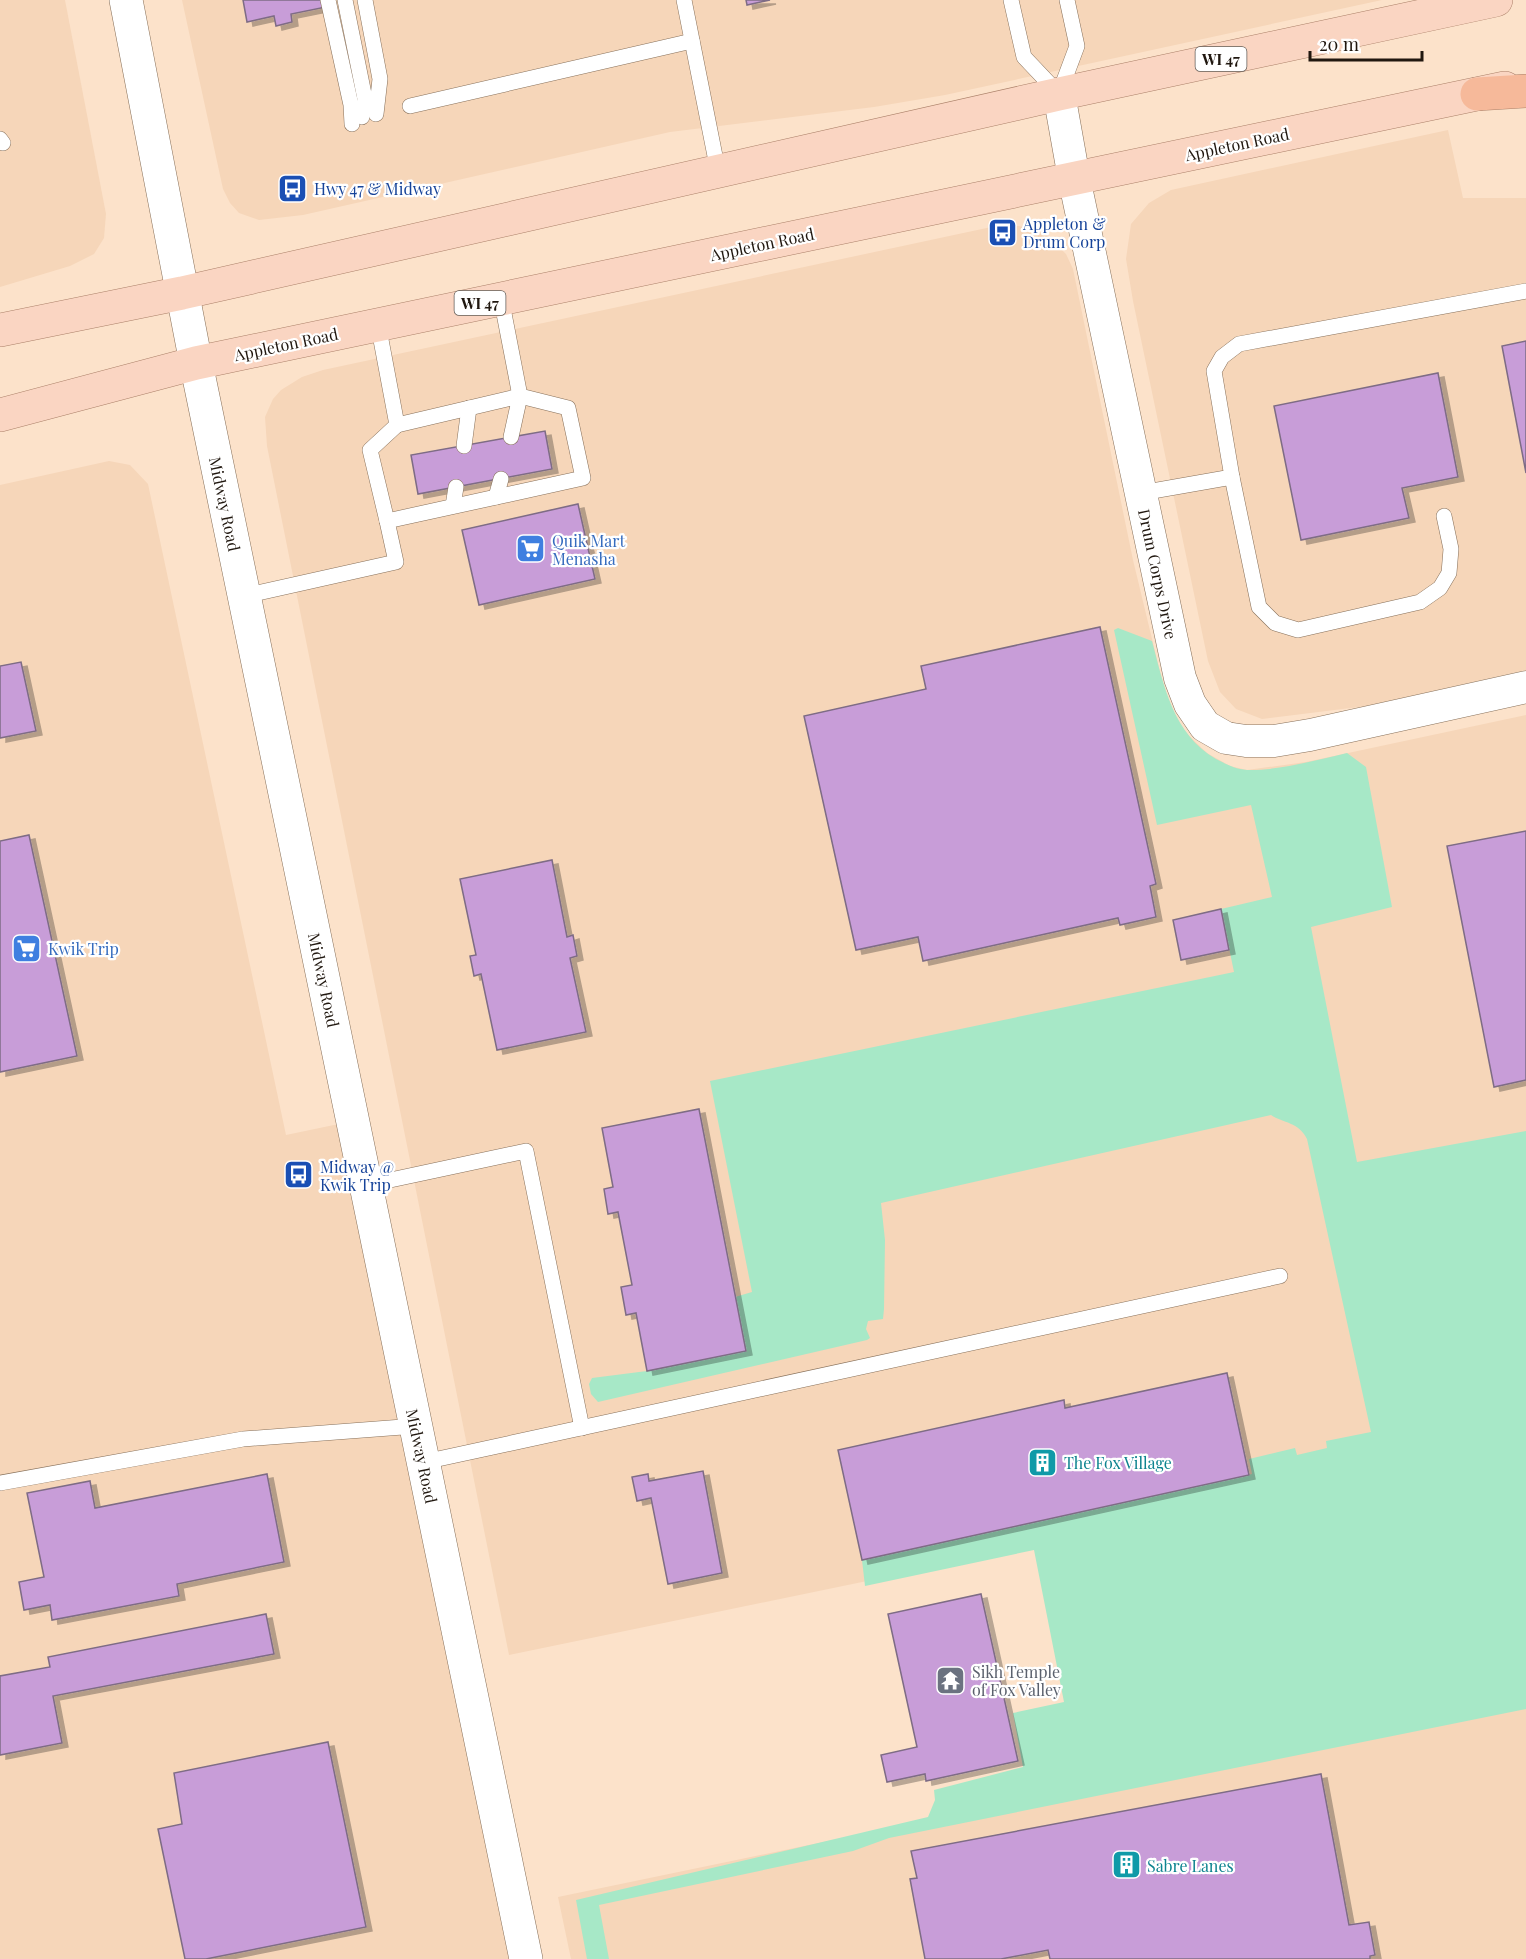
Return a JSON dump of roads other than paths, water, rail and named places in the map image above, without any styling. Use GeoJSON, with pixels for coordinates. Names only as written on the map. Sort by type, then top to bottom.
{"type":"FeatureCollection","features":[{"type":"Feature","properties":{"kind":"highway"},"geometry":{"type":"LineString","coordinates":[[1477,94],[1526,91]]}},
{"type":"Feature","properties":{"kind":"main road","name":"Midway Road"},"geometry":{"type":"LineString","coordinates":[[126,0],[196,363],[526,1959]]}},
{"type":"Feature","properties":{"kind":"main road","name":"WI 47"},"geometry":{"type":"LineString","coordinates":[[0,330],[182,293],[1059,94],[1496,0]]}},
{"type":"Feature","properties":{"kind":"main road","name":"Appleton Road"},"geometry":{"type":"LineString","coordinates":[[0,415],[196,363],[1526,83]]}},
{"type":"Feature","properties":{"kind":"street","name":"Drum Corps Drive"},"geometry":{"type":"LineString","coordinates":[[1059,94],[1074,178],[1180,678],[1190,704],[1205,726],[1226,738],[1274,741],[1526,687]]}},
{"type":"Feature","properties":{"kind":"lane"},"geometry":{"type":"LineString","coordinates":[[328,0],[351,105],[363,118]]}},
{"type":"Feature","properties":{"kind":"lane"},"geometry":{"type":"LineString","coordinates":[[345,0],[365,99],[363,118]]}},
{"type":"Feature","properties":{"kind":"lane"},"geometry":{"type":"LineString","coordinates":[[363,118],[380,79],[365,0]]}},
{"type":"Feature","properties":{"kind":"lane"},"geometry":{"type":"LineString","coordinates":[[684,0],[718,171]]}},
{"type":"Feature","properties":{"kind":"lane"},"geometry":{"type":"LineString","coordinates":[[1011,0],[1024,57],[1059,94],[1077,45],[1067,0]]}},
{"type":"Feature","properties":{"kind":"lane"},"geometry":{"type":"LineString","coordinates":[[410,106],[692,41]]}},
{"type":"Feature","properties":{"kind":"lane"},"geometry":{"type":"LineString","coordinates":[[1444,516],[1451,549],[1449,573],[1440,588],[1420,602],[1298,630],[1275,623],[1259,607],[1232,477],[1214,371],[1222,357],[1239,344],[1526,291]]}},
{"type":"Feature","properties":{"kind":"lane"},"geometry":{"type":"LineString","coordinates":[[501,298],[520,396],[511,437]]}},
{"type":"Feature","properties":{"kind":"lane"},"geometry":{"type":"LineString","coordinates":[[378,324],[397,425]]}},
{"type":"Feature","properties":{"kind":"lane"},"geometry":{"type":"LineString","coordinates":[[244,596],[396,562],[370,450],[397,425],[520,396],[568,408],[583,478],[387,521]]}},
{"type":"Feature","properties":{"kind":"lane"},"geometry":{"type":"LineString","coordinates":[[464,446],[469,408]]}},
{"type":"Feature","properties":{"kind":"lane"},"geometry":{"type":"LineString","coordinates":[[1141,493],[1232,477]]}},
{"type":"Feature","properties":{"kind":"lane"},"geometry":{"type":"LineString","coordinates":[[496,496],[501,478]]}},
{"type":"Feature","properties":{"kind":"lane"},"geometry":{"type":"LineString","coordinates":[[453,506],[456,487]]}},
{"type":"Feature","properties":{"kind":"lane"},"geometry":{"type":"LineString","coordinates":[[367,1185],[526,1150],[582,1428]]}},
{"type":"Feature","properties":{"kind":"lane"},"geometry":{"type":"LineString","coordinates":[[423,1462],[1280,1276]]}},
{"type":"Feature","properties":{"kind":"lane"},"geometry":{"type":"LineString","coordinates":[[0,1483],[243,1439],[416,1426]]}},
{"type":"Feature","properties":{"kind":"place","name":"Hwy 47 & Midway"},"geometry":{"type":"Point","coordinates":[293,188]}},
{"type":"Feature","properties":{"kind":"place","name":"Appleton & Drum Corp"},"geometry":{"type":"Point","coordinates":[1002,232]}},
{"type":"Feature","properties":{"kind":"place","name":"Quik Mart Menasha"},"geometry":{"type":"Point","coordinates":[531,549]}},
{"type":"Feature","properties":{"kind":"place","name":"Kwik Trip"},"geometry":{"type":"Point","coordinates":[27,948]}},
{"type":"Feature","properties":{"kind":"place","name":"Midway @ Kwik Trip"},"geometry":{"type":"Point","coordinates":[299,1175]}},
{"type":"Feature","properties":{"kind":"place","name":"The Fox Village"},"geometry":{"type":"Point","coordinates":[1043,1462]}},
{"type":"Feature","properties":{"kind":"place","name":"Sikh Temple of Fox Valley"},"geometry":{"type":"Point","coordinates":[951,1680]}},
{"type":"Feature","properties":{"kind":"place","name":"Sabre Lanes"},"geometry":{"type":"Point","coordinates":[1126,1865]}}]}
